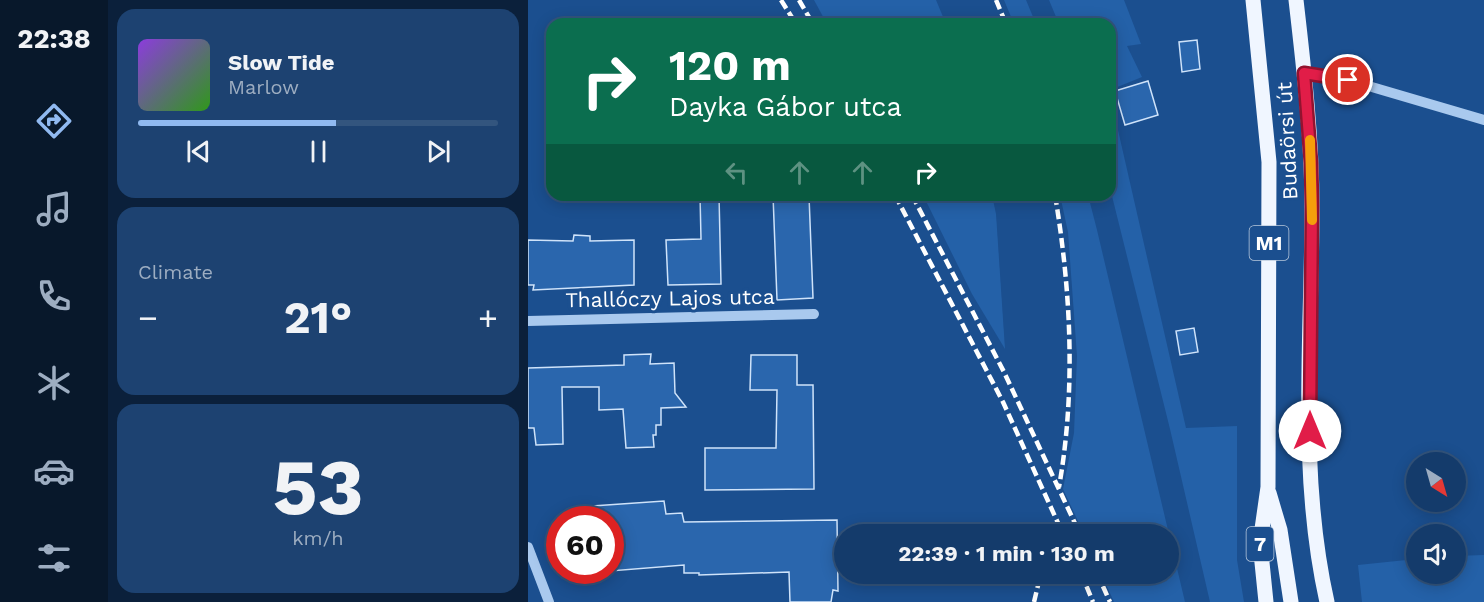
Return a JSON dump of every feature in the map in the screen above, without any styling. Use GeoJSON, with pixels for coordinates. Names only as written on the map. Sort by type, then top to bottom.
{"type":"FeatureCollection","features":[{"type":"Feature","properties":{"kind":"main road","name":"Budaörsi út"},"geometry":{"type":"LineString","coordinates":[[1253,0],[1269,162],[1268,487],[1260,543],[1266,602]]}},
{"type":"Feature","properties":{"kind":"main road","name":"Budaörsi út"},"geometry":{"type":"LineString","coordinates":[[1296,0],[1311,163],[1310,472],[1314,527],[1327,602]]}},
{"type":"Feature","properties":{"kind":"main road","name":"Budaörsi út"},"geometry":{"type":"LineString","coordinates":[[1268,487],[1280,530],[1291,602]]}},
{"type":"Feature","properties":{"kind":"street"},"geometry":{"type":"LineString","coordinates":[[1304,73],[1348,80],[1484,120]]}},
{"type":"Feature","properties":{"kind":"street","name":"Thallóczy Lajos utca"},"geometry":{"type":"LineString","coordinates":[[528,321],[814,314]]}},
{"type":"Feature","properties":{"kind":"street"},"geometry":{"type":"LineString","coordinates":[[528,547],[549,602]]}},
{"type":"Feature","properties":{"kind":"shaded area"},"geometry":{"type":"Polygon","coordinates":[[[814,0],[936,0],[944,18],[824,18],[814,0]]]}},
{"type":"Feature","properties":{"kind":"shaded area"},"geometry":{"type":"Polygon","coordinates":[[[1004,0],[1026,0],[1034,18],[1012,18],[1004,0]]]}},
{"type":"Feature","properties":{"kind":"shaded area"},"geometry":{"type":"Polygon","coordinates":[[[1049,0],[1124,0],[1141,44],[1127,46],[1142,77],[1116,88],[1116,18],[1056,18],[1049,0]]]}},
{"type":"Feature","properties":{"kind":"shaded area"},"geometry":{"type":"Polygon","coordinates":[[[1116,121],[1186,428],[1237,426],[1237,560],[1244,602],[1210,602],[1113,201],[1116,201],[1116,121]]]}},
{"type":"Feature","properties":{"kind":"shaded area"},"geometry":{"type":"Polygon","coordinates":[[[926,201],[993,201],[1005,349],[972,294],[926,201]]]}},
{"type":"Feature","properties":{"kind":"shaded area"},"geometry":{"type":"Polygon","coordinates":[[[1061,201],[1090,201],[1167,524],[1079,524],[1063,489],[1074,433],[1077,356],[1068,232],[1061,201]]]}},
{"type":"Feature","properties":{"kind":"shaded area"},"geometry":{"type":"Polygon","coordinates":[[[1484,555],[1484,602],[1362,602],[1358,565],[1406,560],[1406,584],[1466,584],[1466,556],[1484,555]]]}},
{"type":"Feature","properties":{"kind":"shaded area"},"geometry":{"type":"Polygon","coordinates":[[[1179,577],[1185,602],[1114,602],[1106,584],[1179,584],[1179,577]]]}},
{"type":"Feature","properties":{"kind":"building"},"geometry":{"type":"Polygon","coordinates":[[[1197,40],[1200,69],[1182,72],[1179,42],[1197,40]]]}},
{"type":"Feature","properties":{"kind":"building"},"geometry":{"type":"Polygon","coordinates":[[[1148,81],[1158,115],[1125,125],[1116,91],[1148,81]]]}},
{"type":"Feature","properties":{"kind":"building"},"geometry":{"type":"Polygon","coordinates":[[[700,201],[719,201],[721,284],[668,285],[666,240],[701,239],[700,201]]]}},
{"type":"Feature","properties":{"kind":"building"},"geometry":{"type":"Polygon","coordinates":[[[773,201],[809,201],[813,298],[777,300],[773,201]]]}},
{"type":"Feature","properties":{"kind":"building"},"geometry":{"type":"Polygon","coordinates":[[[574,235],[590,236],[590,241],[634,240],[634,285],[533,290],[534,285],[528,285],[528,240],[573,241],[574,235]]]}},
{"type":"Feature","properties":{"kind":"building"},"geometry":{"type":"Polygon","coordinates":[[[1194,328],[1198,352],[1180,355],[1176,331],[1194,328]]]}},
{"type":"Feature","properties":{"kind":"building"},"geometry":{"type":"Polygon","coordinates":[[[651,354],[650,364],[674,363],[675,393],[686,407],[661,408],[661,425],[656,425],[656,435],[653,435],[654,447],[626,448],[623,409],[599,410],[599,387],[562,387],[563,444],[536,445],[534,428],[528,428],[528,368],[624,365],[624,355],[651,354]]]}},
{"type":"Feature","properties":{"kind":"building"},"geometry":{"type":"Polygon","coordinates":[[[751,355],[797,355],[797,385],[813,385],[814,489],[705,490],[705,448],[776,448],[777,390],[750,390],[751,355]]]}},
{"type":"Feature","properties":{"kind":"building"},"geometry":{"type":"Polygon","coordinates":[[[664,501],[666,514],[682,513],[684,522],[837,520],[837,524],[834,524],[834,584],[838,584],[838,591],[833,590],[831,602],[790,602],[789,572],[699,575],[699,573],[684,573],[684,565],[624,570],[624,506],[592,506],[664,501]]]}},
{"type":"Feature","properties":{"kind":"railway"},"geometry":{"type":"LineString","coordinates":[[781,0],[792,18]]}},
{"type":"Feature","properties":{"kind":"railway"},"geometry":{"type":"LineString","coordinates":[[799,0],[810,18]]}},
{"type":"Feature","properties":{"kind":"railway"},"geometry":{"type":"LineString","coordinates":[[996,0],[1004,18]]}},
{"type":"Feature","properties":{"kind":"railway"},"geometry":{"type":"LineString","coordinates":[[898,201],[1003,402],[1058,524]]}},
{"type":"Feature","properties":{"kind":"railway"},"geometry":{"type":"LineString","coordinates":[[915,201],[1004,372],[1075,524]]}},
{"type":"Feature","properties":{"kind":"railway"},"geometry":{"type":"LineString","coordinates":[[1056,201],[1065,268],[1069,341],[1068,414],[1059,487]]}},
{"type":"Feature","properties":{"kind":"railway"},"geometry":{"type":"LineString","coordinates":[[1034,602],[1038,584]]}},
{"type":"Feature","properties":{"kind":"railway"},"geometry":{"type":"LineString","coordinates":[[1086,584],[1093,602]]}},
{"type":"Feature","properties":{"kind":"railway"},"geometry":{"type":"LineString","coordinates":[[1102,584],[1110,602]]}},
{"type":"Feature","properties":{"kind":"slow traffic"},"geometry":{"type":"LineString","coordinates":[[1310,140],[1312,220]]}},
{"type":"Feature","properties":{"kind":"route"},"geometry":{"type":"LineString","coordinates":[[1310,431],[1312,207],[1304,73],[1348,80]]}}]}
